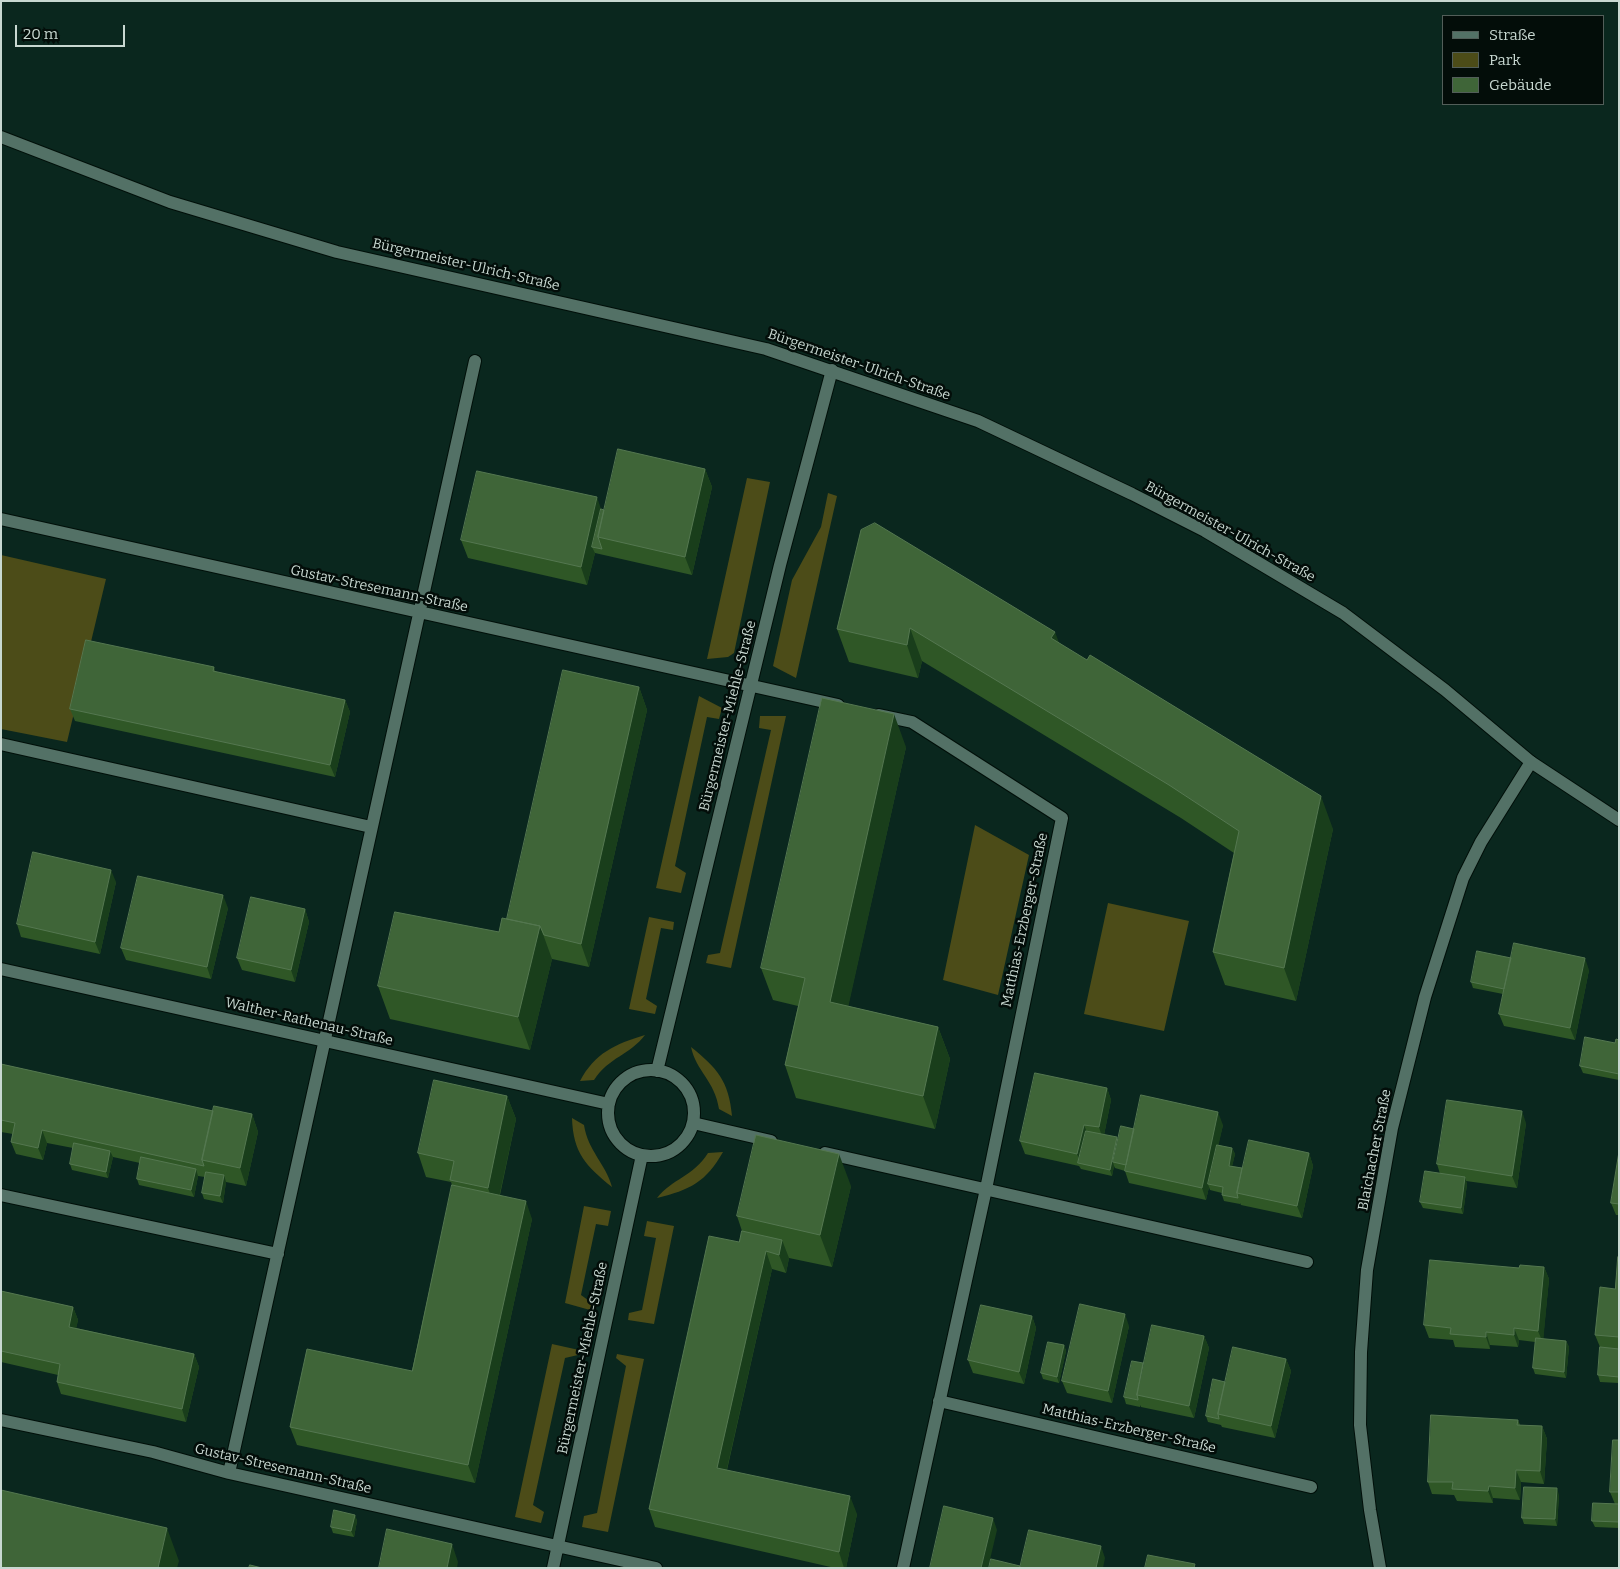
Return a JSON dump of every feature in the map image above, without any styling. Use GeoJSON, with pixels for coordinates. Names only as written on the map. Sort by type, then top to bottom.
{"type":"FeatureCollection","features":[{"type":"Feature","properties":{"kind":"street","name":"Bürgermeister-Ulrich-Straße"},"geometry":{"type":"LineString","coordinates":[[1,137],[170,202],[338,252],[756,347],[832,370],[978,421],[1132,494],[1205,532],[1342,613],[1445,690],[1531,762],[1619,820]]}},
{"type":"Feature","properties":{"kind":"street"},"geometry":{"type":"LineString","coordinates":[[229,1473],[475,361]]}},
{"type":"Feature","properties":{"kind":"street","name":"Bürgermeister-Miehle-Straße"},"geometry":{"type":"LineString","coordinates":[[658,1071],[750,686],[810,446],[832,370]]}},
{"type":"Feature","properties":{"kind":"street","name":"Gustav-Stresemann-Straße"},"geometry":{"type":"LineString","coordinates":[[1,519],[420,614],[750,686]]}},
{"type":"Feature","properties":{"kind":"street"},"geometry":{"type":"LineString","coordinates":[[750,686],[849,708]]}},
{"type":"Feature","properties":{"kind":"street","name":"Matthias-Erzberger-Straße"},"geometry":{"type":"LineString","coordinates":[[867,712],[912,722],[1062,818],[986,1189],[903,1568]]}},
{"type":"Feature","properties":{"kind":"street"},"geometry":{"type":"LineString","coordinates":[[1,744],[371,827]]}},
{"type":"Feature","properties":{"kind":"street","name":"Blaichacher Straße"},"geometry":{"type":"LineString","coordinates":[[1380,1568],[1370,1510],[1360,1425],[1361,1352],[1367,1270],[1392,1128],[1425,996],[1463,878],[1481,842],[1531,762]]}},
{"type":"Feature","properties":{"kind":"street","name":"Walther-Rathenau-Straße"},"geometry":{"type":"LineString","coordinates":[[1,969],[609,1104]]}},
{"type":"Feature","properties":{"kind":"street"},"geometry":{"type":"LineString","coordinates":[[646,1071],[658,1071],[676,1078],[690,1093],[694,1113],[693,1123],[686,1138],[674,1150],[653,1156],[642,1155],[625,1148],[613,1133],[608,1114],[609,1104],[618,1085],[627,1078],[646,1071]]}},
{"type":"Feature","properties":{"kind":"street"},"geometry":{"type":"LineString","coordinates":[[693,1123],[788,1144]]}},
{"type":"Feature","properties":{"kind":"street"},"geometry":{"type":"LineString","coordinates":[[816,1151],[1307,1262]]}},
{"type":"Feature","properties":{"kind":"street","name":"Bürgermeister-Miehle-Straße"},"geometry":{"type":"LineString","coordinates":[[553,1568],[642,1155]]}},
{"type":"Feature","properties":{"kind":"street"},"geometry":{"type":"LineString","coordinates":[[1,1195],[278,1254]]}},
{"type":"Feature","properties":{"kind":"street","name":"Matthias-Erzberger-Straße"},"geometry":{"type":"LineString","coordinates":[[940,1401],[1311,1487]]}},
{"type":"Feature","properties":{"kind":"street","name":"Gustav-Stresemann-Straße"},"geometry":{"type":"LineString","coordinates":[[1,1420],[153,1452],[229,1473],[656,1568]]}},
{"type":"Feature","properties":{"kind":"green space"},"geometry":{"type":"Polygon","coordinates":[[[747,478],[770,482],[734,653],[728,657],[707,659],[747,478]]]}},
{"type":"Feature","properties":{"kind":"green space"},"geometry":{"type":"Polygon","coordinates":[[[828,493],[837,496],[796,678],[773,666],[792,580],[821,527],[828,493]]]}},
{"type":"Feature","properties":{"kind":"green space"},"geometry":{"type":"Polygon","coordinates":[[[1,555],[106,579],[67,742],[1,729],[1,555]]]}},
{"type":"Feature","properties":{"kind":"green space"},"geometry":{"type":"Polygon","coordinates":[[[699,696],[722,708],[719,719],[707,717],[675,866],[686,873],[681,893],[656,888],[699,696]]]}},
{"type":"Feature","properties":{"kind":"green space"},"geometry":{"type":"Polygon","coordinates":[[[760,716],[786,716],[731,968],[706,963],[708,955],[720,953],[771,730],[759,728],[760,716]]]}},
{"type":"Feature","properties":{"kind":"green space"},"geometry":{"type":"Polygon","coordinates":[[[975,825],[1029,855],[998,995],[943,980],[975,825]]]}},
{"type":"Feature","properties":{"kind":"green space"},"geometry":{"type":"Polygon","coordinates":[[[1108,903],[1189,921],[1164,1031],[1084,1014],[1108,903]]]}},
{"type":"Feature","properties":{"kind":"green space"},"geometry":{"type":"Polygon","coordinates":[[[649,917],[674,922],[673,930],[661,928],[646,999],[657,1006],[655,1014],[629,1009],[649,917]]]}},
{"type":"Feature","properties":{"kind":"green space"},"geometry":{"type":"Polygon","coordinates":[[[645,1035],[633,1047],[606,1066],[594,1080],[580,1081],[592,1063],[607,1051],[624,1042],[645,1035]]]}},
{"type":"Feature","properties":{"kind":"green space"},"geometry":{"type":"Polygon","coordinates":[[[691,1047],[715,1069],[725,1084],[732,1116],[719,1109],[714,1091],[697,1063],[691,1047]]]}},
{"type":"Feature","properties":{"kind":"green space"},"geometry":{"type":"Polygon","coordinates":[[[572,1118],[584,1125],[589,1142],[606,1171],[612,1187],[588,1165],[578,1150],[572,1118]]]}},
{"type":"Feature","properties":{"kind":"green space"},"geometry":{"type":"Polygon","coordinates":[[[723,1152],[710,1171],[696,1183],[679,1192],[657,1198],[663,1191],[696,1167],[708,1153],[723,1152]]]}},
{"type":"Feature","properties":{"kind":"green space"},"geometry":{"type":"Polygon","coordinates":[[[584,1206],[611,1211],[608,1226],[596,1224],[581,1295],[592,1303],[590,1310],[565,1303],[584,1206]]]}},
{"type":"Feature","properties":{"kind":"green space"},"geometry":{"type":"Polygon","coordinates":[[[647,1221],[674,1226],[654,1324],[628,1320],[629,1313],[642,1310],[656,1238],[644,1236],[647,1221]]]}},
{"type":"Feature","properties":{"kind":"green space"},"geometry":{"type":"Polygon","coordinates":[[[552,1344],[579,1350],[578,1355],[565,1358],[533,1505],[544,1512],[541,1523],[515,1517],[552,1344]]]}},
{"type":"Feature","properties":{"kind":"green space"},"geometry":{"type":"Polygon","coordinates":[[[617,1354],[644,1359],[608,1532],[582,1527],[584,1516],[597,1513],[626,1366],[616,1358],[617,1354]]]}},
{"type":"Feature","properties":{"kind":"building"},"geometry":{"type":"Polygon","coordinates":[[[618,449],[705,469],[685,557],[598,537],[618,449]]]}},
{"type":"Feature","properties":{"kind":"building"},"geometry":{"type":"Polygon","coordinates":[[[477,471],[597,497],[581,567],[461,540],[477,471]]]}},
{"type":"Feature","properties":{"kind":"building"},"geometry":{"type":"Polygon","coordinates":[[[601,509],[604,510],[598,537],[602,549],[592,547],[601,509]]]}},
{"type":"Feature","properties":{"kind":"building"},"geometry":{"type":"Polygon","coordinates":[[[875,523],[1055,632],[1051,638],[1087,660],[1090,655],[1321,796],[1284,968],[1213,952],[1239,831],[1169,785],[910,628],[907,645],[837,629],[861,530],[875,523]]]}},
{"type":"Feature","properties":{"kind":"building"},"geometry":{"type":"Polygon","coordinates":[[[86,640],[214,667],[213,671],[345,700],[330,765],[70,709],[86,640]]]}},
{"type":"Feature","properties":{"kind":"building"},"geometry":{"type":"Polygon","coordinates":[[[563,670],[639,687],[581,944],[544,935],[540,926],[507,919],[563,670]]]}},
{"type":"Feature","properties":{"kind":"building"},"geometry":{"type":"Polygon","coordinates":[[[822,698],[894,714],[830,1002],[938,1027],[923,1096],[785,1065],[805,978],[761,968],[822,698]]]}},
{"type":"Feature","properties":{"kind":"building"},"geometry":{"type":"Polygon","coordinates":[[[33,852],[111,870],[95,942],[17,924],[33,852]]]}},
{"type":"Feature","properties":{"kind":"building"},"geometry":{"type":"Polygon","coordinates":[[[138,876],[223,895],[207,967],[121,948],[138,876]]]}},
{"type":"Feature","properties":{"kind":"building"},"geometry":{"type":"Polygon","coordinates":[[[251,897],[305,909],[291,970],[237,958],[251,897]]]}},
{"type":"Feature","properties":{"kind":"building"},"geometry":{"type":"Polygon","coordinates":[[[395,912],[499,932],[502,918],[540,926],[518,1017],[378,986],[395,912]]]}},
{"type":"Feature","properties":{"kind":"building"},"geometry":{"type":"Polygon","coordinates":[[[1514,943],[1585,958],[1570,1028],[1499,1014],[1514,943]]]}},
{"type":"Feature","properties":{"kind":"building"},"geometry":{"type":"Polygon","coordinates":[[[1477,951],[1511,958],[1504,989],[1471,982],[1477,951]]]}},
{"type":"Feature","properties":{"kind":"building"},"geometry":{"type":"Polygon","coordinates":[[[1585,1037],[1615,1043],[1616,1039],[1619,1040],[1619,1074],[1580,1066],[1585,1037]]]}},
{"type":"Feature","properties":{"kind":"building"},"geometry":{"type":"Polygon","coordinates":[[[1,1064],[213,1111],[202,1160],[204,1166],[42,1130],[38,1148],[11,1142],[15,1123],[1,1120],[1,1064]]]}},
{"type":"Feature","properties":{"kind":"building"},"geometry":{"type":"Polygon","coordinates":[[[1035,1073],[1107,1088],[1099,1127],[1084,1125],[1077,1154],[1020,1141],[1035,1073]]]}},
{"type":"Feature","properties":{"kind":"building"},"geometry":{"type":"Polygon","coordinates":[[[434,1080],[507,1096],[488,1188],[450,1180],[454,1161],[418,1153],[434,1080]]]}},
{"type":"Feature","properties":{"kind":"building"},"geometry":{"type":"Polygon","coordinates":[[[1141,1095],[1218,1112],[1202,1188],[1125,1171],[1141,1095]]]}},
{"type":"Feature","properties":{"kind":"building"},"geometry":{"type":"Polygon","coordinates":[[[1447,1100],[1522,1111],[1512,1176],[1437,1164],[1447,1100]]]}},
{"type":"Feature","properties":{"kind":"building"},"geometry":{"type":"Polygon","coordinates":[[[214,1106],[252,1114],[240,1168],[202,1160],[214,1106]]]}},
{"type":"Feature","properties":{"kind":"building"},"geometry":{"type":"Polygon","coordinates":[[[1121,1126],[1134,1129],[1126,1165],[1113,1162],[1121,1126]]]}},
{"type":"Feature","properties":{"kind":"building"},"geometry":{"type":"Polygon","coordinates":[[[1086,1131],[1117,1137],[1110,1170],[1078,1163],[1086,1131]]]}},
{"type":"Feature","properties":{"kind":"building"},"geometry":{"type":"Polygon","coordinates":[[[756,1135],[839,1154],[820,1235],[737,1216],[756,1135]]]}},
{"type":"Feature","properties":{"kind":"building"},"geometry":{"type":"Polygon","coordinates":[[[1249,1140],[1309,1153],[1297,1206],[1237,1193],[1249,1140]]]}},
{"type":"Feature","properties":{"kind":"building"},"geometry":{"type":"Polygon","coordinates":[[[74,1143],[110,1151],[106,1172],[70,1164],[74,1143]]]}},
{"type":"Feature","properties":{"kind":"building"},"geometry":{"type":"Polygon","coordinates":[[[1217,1145],[1232,1148],[1229,1166],[1242,1168],[1237,1193],[1238,1198],[1222,1195],[1223,1187],[1208,1184],[1217,1145]]]}},
{"type":"Feature","properties":{"kind":"building"},"geometry":{"type":"Polygon","coordinates":[[[1619,1152],[1619,1204],[1611,1203],[1619,1152]]]}},
{"type":"Feature","properties":{"kind":"building"},"geometry":{"type":"Polygon","coordinates":[[[141,1157],[196,1169],[191,1190],[137,1179],[141,1157]]]}},
{"type":"Feature","properties":{"kind":"building"},"geometry":{"type":"Polygon","coordinates":[[[1425,1171],[1465,1177],[1461,1208],[1420,1202],[1425,1171]]]}},
{"type":"Feature","properties":{"kind":"building"},"geometry":{"type":"Polygon","coordinates":[[[206,1172],[224,1175],[220,1196],[202,1193],[206,1172]]]}},
{"type":"Feature","properties":{"kind":"building"},"geometry":{"type":"Polygon","coordinates":[[[452,1185],[526,1201],[468,1465],[290,1427],[307,1349],[412,1371],[452,1185]]]}},
{"type":"Feature","properties":{"kind":"building"},"geometry":{"type":"Polygon","coordinates":[[[742,1231],[782,1240],[779,1255],[766,1251],[717,1468],[850,1496],[839,1552],[649,1509],[709,1236],[739,1242],[742,1231]]]}},
{"type":"Feature","properties":{"kind":"building"},"geometry":{"type":"Polygon","coordinates":[[[1618,1257],[1619,1337],[1595,1335],[1600,1287],[1615,1289],[1618,1257]]]}},
{"type":"Feature","properties":{"kind":"building"},"geometry":{"type":"Polygon","coordinates":[[[1430,1260],[1519,1268],[1520,1265],[1544,1267],[1538,1331],[1514,1328],[1514,1335],[1486,1332],[1486,1337],[1450,1334],[1451,1328],[1424,1325],[1430,1260]]]}},
{"type":"Feature","properties":{"kind":"building"},"geometry":{"type":"Polygon","coordinates":[[[1,1291],[73,1307],[69,1327],[194,1354],[182,1409],[57,1382],[60,1364],[1,1351],[1,1291]]]}},
{"type":"Feature","properties":{"kind":"building"},"geometry":{"type":"Polygon","coordinates":[[[1080,1304],[1125,1314],[1108,1391],[1062,1381],[1080,1304]]]}},
{"type":"Feature","properties":{"kind":"building"},"geometry":{"type":"Polygon","coordinates":[[[981,1305],[1032,1316],[1019,1372],[968,1360],[981,1305]]]}},
{"type":"Feature","properties":{"kind":"building"},"geometry":{"type":"Polygon","coordinates":[[[1152,1325],[1204,1336],[1189,1406],[1137,1395],[1152,1325]]]}},
{"type":"Feature","properties":{"kind":"building"},"geometry":{"type":"Polygon","coordinates":[[[1536,1338],[1566,1341],[1564,1372],[1533,1368],[1536,1338]]]}},
{"type":"Feature","properties":{"kind":"building"},"geometry":{"type":"Polygon","coordinates":[[[1048,1342],[1064,1345],[1057,1377],[1041,1373],[1048,1342]]]}},
{"type":"Feature","properties":{"kind":"building"},"geometry":{"type":"Polygon","coordinates":[[[1233,1347],[1286,1359],[1271,1426],[1218,1414],[1233,1347]]]}},
{"type":"Feature","properties":{"kind":"building"},"geometry":{"type":"Polygon","coordinates":[[[1600,1347],[1619,1349],[1619,1377],[1598,1375],[1600,1347]]]}},
{"type":"Feature","properties":{"kind":"building"},"geometry":{"type":"Polygon","coordinates":[[[1132,1361],[1143,1363],[1137,1395],[1138,1400],[1124,1397],[1132,1361]]]}},
{"type":"Feature","properties":{"kind":"building"},"geometry":{"type":"Polygon","coordinates":[[[1213,1379],[1225,1382],[1218,1414],[1219,1419],[1206,1416],[1213,1379]]]}},
{"type":"Feature","properties":{"kind":"building"},"geometry":{"type":"Polygon","coordinates":[[[1431,1415],[1518,1420],[1517,1425],[1542,1426],[1540,1471],[1516,1470],[1515,1488],[1489,1486],[1488,1491],[1452,1489],[1453,1482],[1428,1482],[1431,1415]]]}},
{"type":"Feature","properties":{"kind":"building"},"geometry":{"type":"Polygon","coordinates":[[[1613,1440],[1619,1440],[1619,1492],[1610,1492],[1613,1440]]]}},
{"type":"Feature","properties":{"kind":"building"},"geometry":{"type":"Polygon","coordinates":[[[1524,1487],[1557,1488],[1555,1519],[1522,1518],[1524,1487]]]}},
{"type":"Feature","properties":{"kind":"building"},"geometry":{"type":"Polygon","coordinates":[[[1,1490],[167,1528],[158,1568],[1,1568],[1,1490]]]}},
{"type":"Feature","properties":{"kind":"building"},"geometry":{"type":"Polygon","coordinates":[[[1593,1503],[1619,1504],[1619,1522],[1592,1521],[1593,1503]]]}},
{"type":"Feature","properties":{"kind":"building"},"geometry":{"type":"Polygon","coordinates":[[[944,1506],[993,1518],[981,1568],[930,1568],[944,1506]]]}},
{"type":"Feature","properties":{"kind":"building"},"geometry":{"type":"Polygon","coordinates":[[[334,1510],[355,1515],[351,1531],[331,1527],[334,1510]]]}},
{"type":"Feature","properties":{"kind":"building"},"geometry":{"type":"Polygon","coordinates":[[[387,1529],[452,1544],[447,1568],[379,1568],[387,1529]]]}},
{"type":"Feature","properties":{"kind":"building"},"geometry":{"type":"Polygon","coordinates":[[[1029,1530],[1101,1546],[1096,1568],[1020,1568],[1029,1530]]]}},
{"type":"Feature","properties":{"kind":"building"},"geometry":{"type":"Polygon","coordinates":[[[1148,1555],[1195,1564],[1194,1568],[1145,1568],[1148,1555]]]}},
{"type":"Feature","properties":{"kind":"building"},"geometry":{"type":"Polygon","coordinates":[[[991,1559],[1020,1566],[1020,1568],[989,1568],[991,1559]]]}},
{"type":"Feature","properties":{"kind":"building"},"geometry":{"type":"Polygon","coordinates":[[[250,1565],[262,1568],[249,1568],[250,1565]]]}}]}
